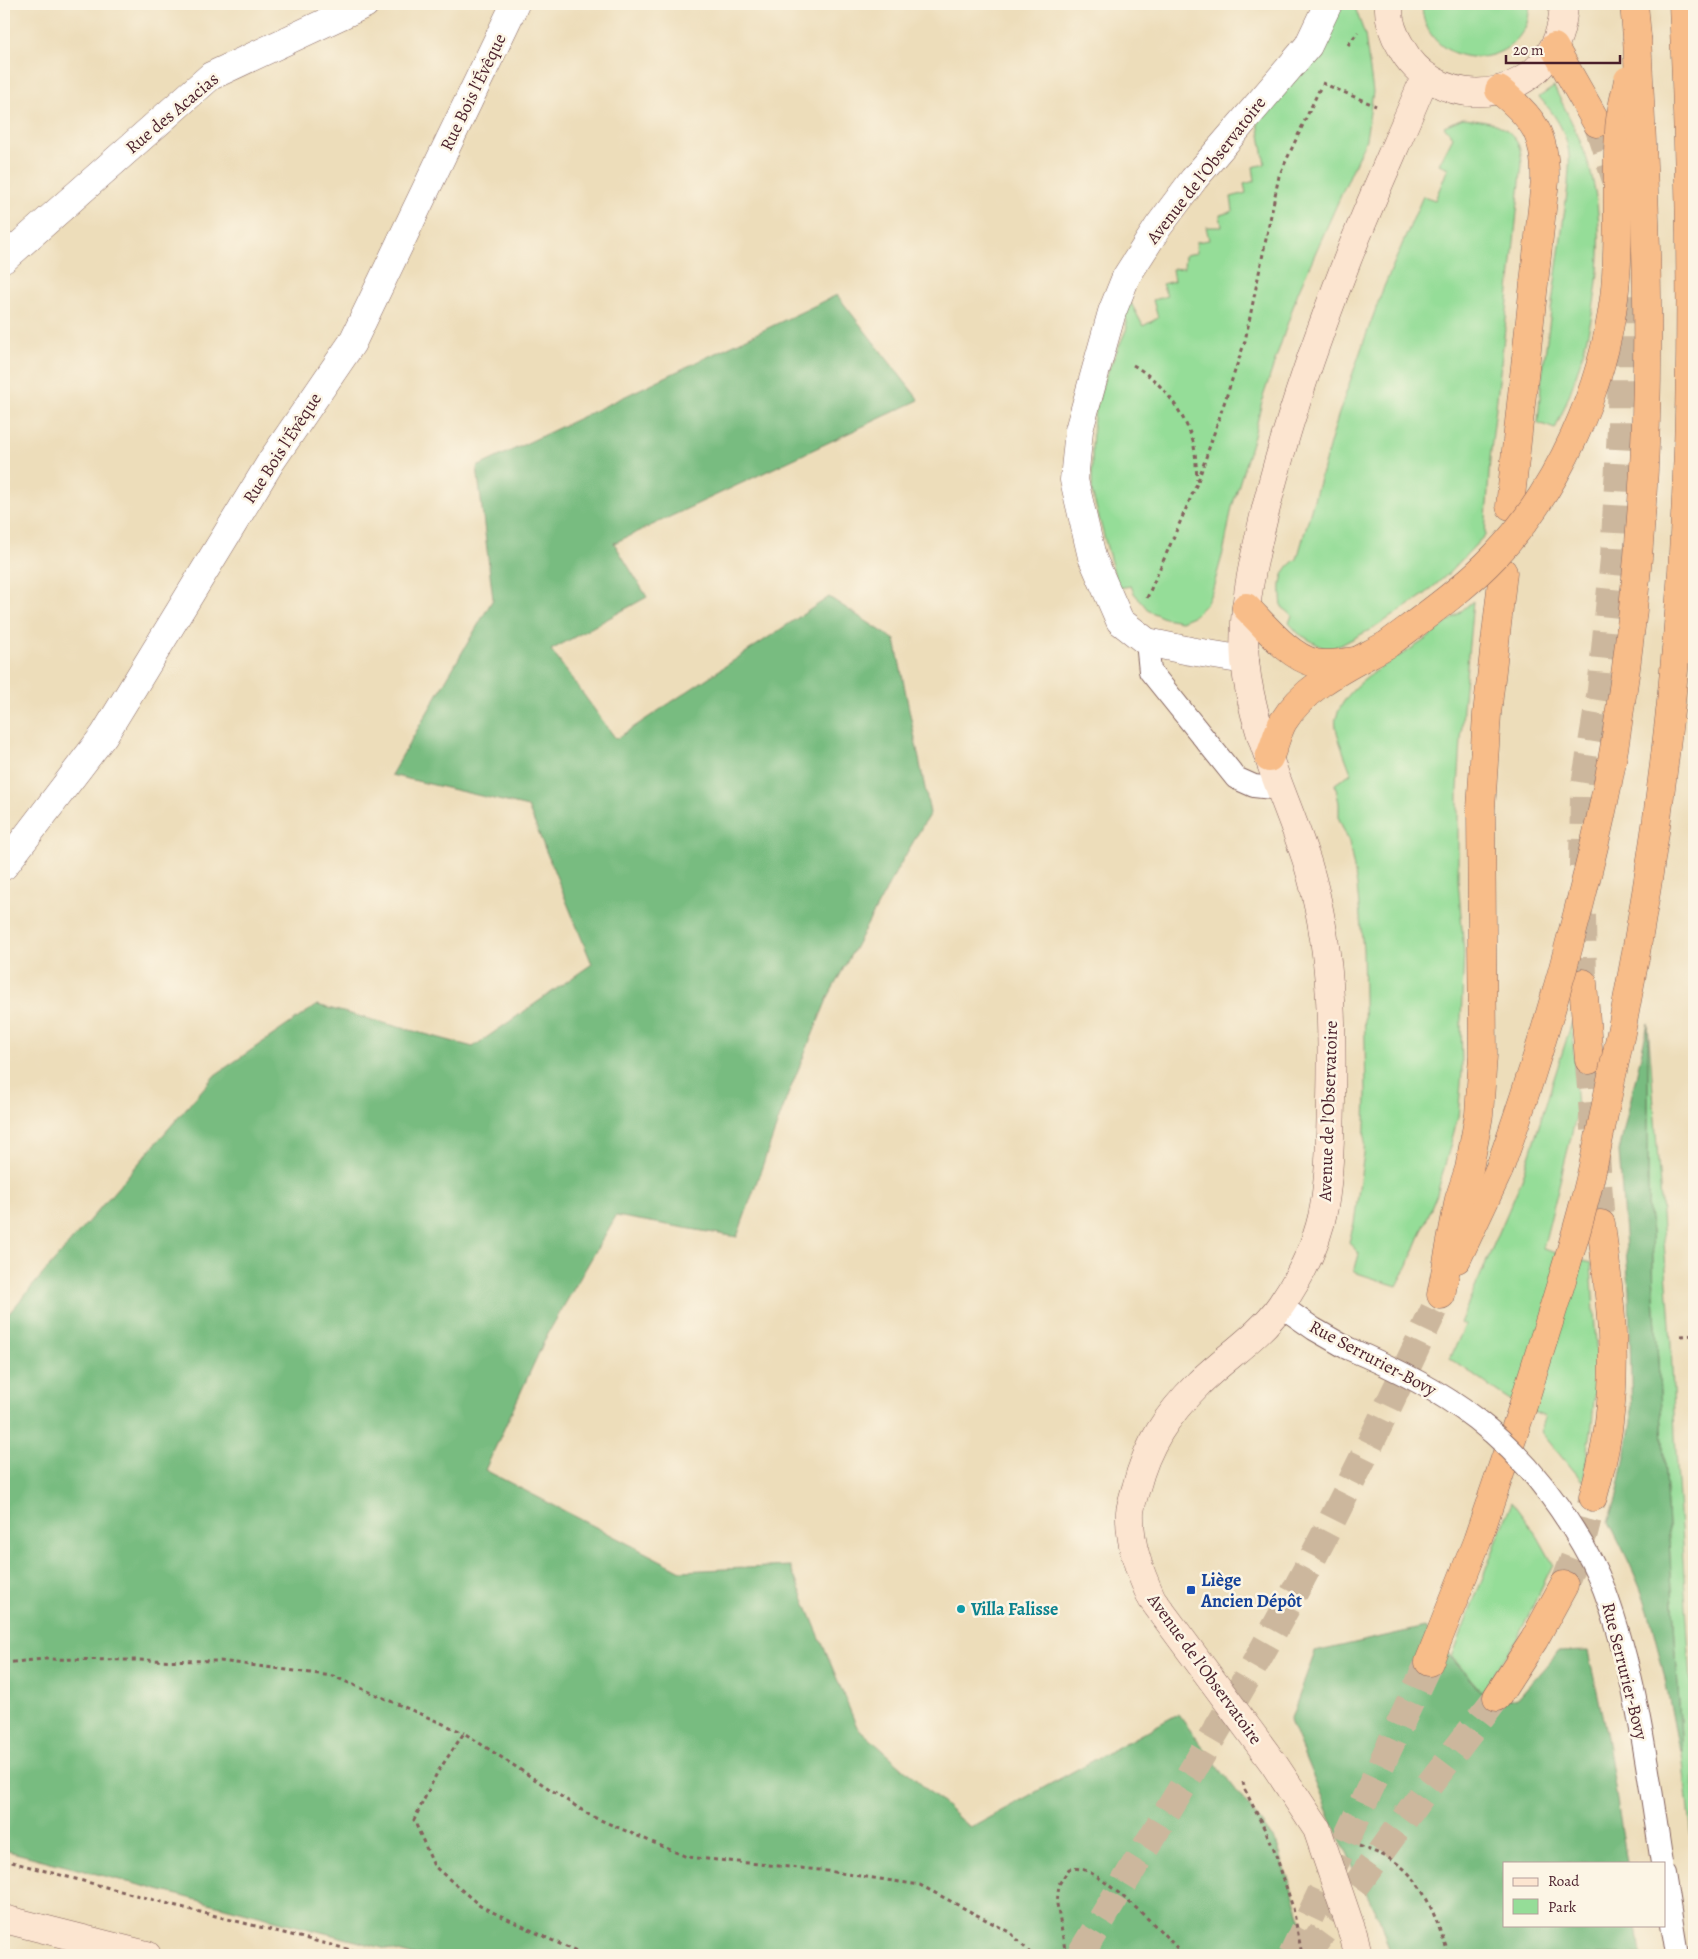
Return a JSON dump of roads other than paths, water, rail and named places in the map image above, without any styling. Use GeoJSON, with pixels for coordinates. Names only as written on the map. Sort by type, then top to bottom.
{"type":"FeatureCollection","features":[{"type":"Feature","properties":{"kind":"highway"},"geometry":{"type":"LineString","coordinates":[[1503,572],[1487,714],[1481,809],[1483,1055],[1479,1115],[1469,1169],[1458,1200],[1437,1303],[1500,1170],[1542,1043],[1591,861],[1618,726],[1627,663],[1642,492],[1647,326],[1644,198],[1634,4]]}},
{"type":"Feature","properties":{"kind":"highway"},"geometry":{"type":"LineString","coordinates":[[1429,1662],[1477,1541],[1522,1408],[1585,1202],[1629,992],[1653,846],[1664,763],[1679,612],[1690,413],[1689,198],[1683,4]]}},
{"type":"Feature","properties":{"kind":"highway"},"geometry":{"type":"LineString","coordinates":[[1269,758],[1283,723],[1300,701],[1320,684],[1388,644],[1460,589],[1496,555],[1512,538],[1538,502],[1574,440],[1587,406],[1604,349],[1614,298],[1618,130],[1636,37]]}},
{"type":"Feature","properties":{"kind":"highway"},"geometry":{"type":"LineString","coordinates":[[1554,47],[1597,123]]}},
{"type":"Feature","properties":{"kind":"highway"},"geometry":{"type":"LineString","coordinates":[[1499,90],[1532,122],[1541,141],[1546,158],[1510,506]]}},
{"type":"Feature","properties":{"kind":"highway"},"geometry":{"type":"LineString","coordinates":[[1246,607],[1282,643],[1296,654],[1314,662],[1334,664],[1358,661]]}},
{"type":"Feature","properties":{"kind":"highway"},"geometry":{"type":"LineString","coordinates":[[1583,983],[1589,1060]]}},
{"type":"Feature","properties":{"kind":"highway"},"geometry":{"type":"LineString","coordinates":[[1593,1497],[1610,1422],[1612,1393],[1612,1316],[1601,1224]]}},
{"type":"Feature","properties":{"kind":"highway"},"geometry":{"type":"LineString","coordinates":[[1497,1697],[1534,1640],[1564,1585]]}},
{"type":"Feature","properties":{"kind":"street","name":"Rue des Acacias"},"geometry":{"type":"LineString","coordinates":[[4,259],[211,76],[366,4]]}},
{"type":"Feature","properties":{"kind":"street","name":"Rue Bois l'Évêque"},"geometry":{"type":"LineString","coordinates":[[4,866],[104,735],[272,460],[352,343],[515,4]]}},
{"type":"Feature","properties":{"kind":"street","name":"Avenue de l'Observatoire"},"geometry":{"type":"LineString","coordinates":[[1245,660],[1190,652],[1147,642],[1120,621],[1092,557],[1074,480],[1079,430],[1101,346],[1126,277],[1158,227],[1194,179],[1308,46],[1328,4]]}},
{"type":"Feature","properties":{"kind":"street"},"geometry":{"type":"LineString","coordinates":[[1389,4],[1393,33],[1406,57],[1426,77],[1442,86],[1461,92],[1480,93],[1499,90],[1516,84],[1544,62],[1554,47],[1563,23],[1564,4]]}},
{"type":"Feature","properties":{"kind":"street","name":"Avenue de l'Observatoire"},"geometry":{"type":"LineString","coordinates":[[1358,1955],[1354,1937],[1317,1829],[1274,1764],[1152,1598],[1139,1570],[1133,1542],[1130,1509],[1142,1463],[1159,1430],[1199,1383],[1260,1329],[1280,1306],[1306,1262],[1317,1235],[1324,1208],[1329,1163],[1332,1051],[1330,979],[1317,898],[1307,863],[1269,758],[1252,704],[1245,660],[1248,583],[1274,473],[1304,376],[1349,255],[1426,77]]}},
{"type":"Feature","properties":{"kind":"street"},"geometry":{"type":"LineString","coordinates":[[4,1919],[148,1955]]}},
{"type":"Feature","properties":{"kind":"lane"},"geometry":{"type":"LineString","coordinates":[[1147,642],[1150,671],[1236,778],[1254,786],[1280,789]]}},
{"type":"Feature","properties":{"kind":"lane","name":"Rue Serrurier-Bovy"},"geometry":{"type":"LineString","coordinates":[[1280,1306],[1347,1348],[1417,1379],[1468,1411],[1516,1454],[1539,1480],[1573,1529],[1588,1553],[1604,1588],[1625,1657],[1644,1748],[1662,1862]]}},
{"type":"Feature","properties":{"kind":"lane"},"geometry":{"type":"LineString","coordinates":[[1666,1886],[1677,1955]]}},
{"type":"Feature","properties":{"kind":"tunnel"},"geometry":{"type":"LineString","coordinates":[[1597,123],[1616,180]]}},
{"type":"Feature","properties":{"kind":"tunnel"},"geometry":{"type":"LineString","coordinates":[[1583,867],[1584,791],[1601,690],[1614,558],[1621,429],[1622,295]]}},
{"type":"Feature","properties":{"kind":"tunnel"},"geometry":{"type":"LineString","coordinates":[[1582,915],[1583,983]]}},
{"type":"Feature","properties":{"kind":"tunnel"},"geometry":{"type":"LineString","coordinates":[[1589,1060],[1601,1224]]}},
{"type":"Feature","properties":{"kind":"tunnel"},"geometry":{"type":"LineString","coordinates":[[1080,1955],[1194,1768],[1276,1626],[1370,1445],[1434,1310]]}},
{"type":"Feature","properties":{"kind":"tunnel"},"geometry":{"type":"LineString","coordinates":[[1564,1585],[1584,1533],[1593,1497]]}},
{"type":"Feature","properties":{"kind":"tunnel"},"geometry":{"type":"LineString","coordinates":[[1292,1955],[1429,1662]]}},
{"type":"Feature","properties":{"kind":"tunnel"},"geometry":{"type":"LineString","coordinates":[[1306,1955],[1429,1785],[1497,1697]]}},
{"type":"Feature","properties":{"kind":"place","name":"Liège Ancien Dépôt"},"geometry":{"type":"Point","coordinates":[1191,1590]}},
{"type":"Feature","properties":{"kind":"place","name":"Villa Falisse"},"geometry":{"type":"Point","coordinates":[961,1609]}}]}
